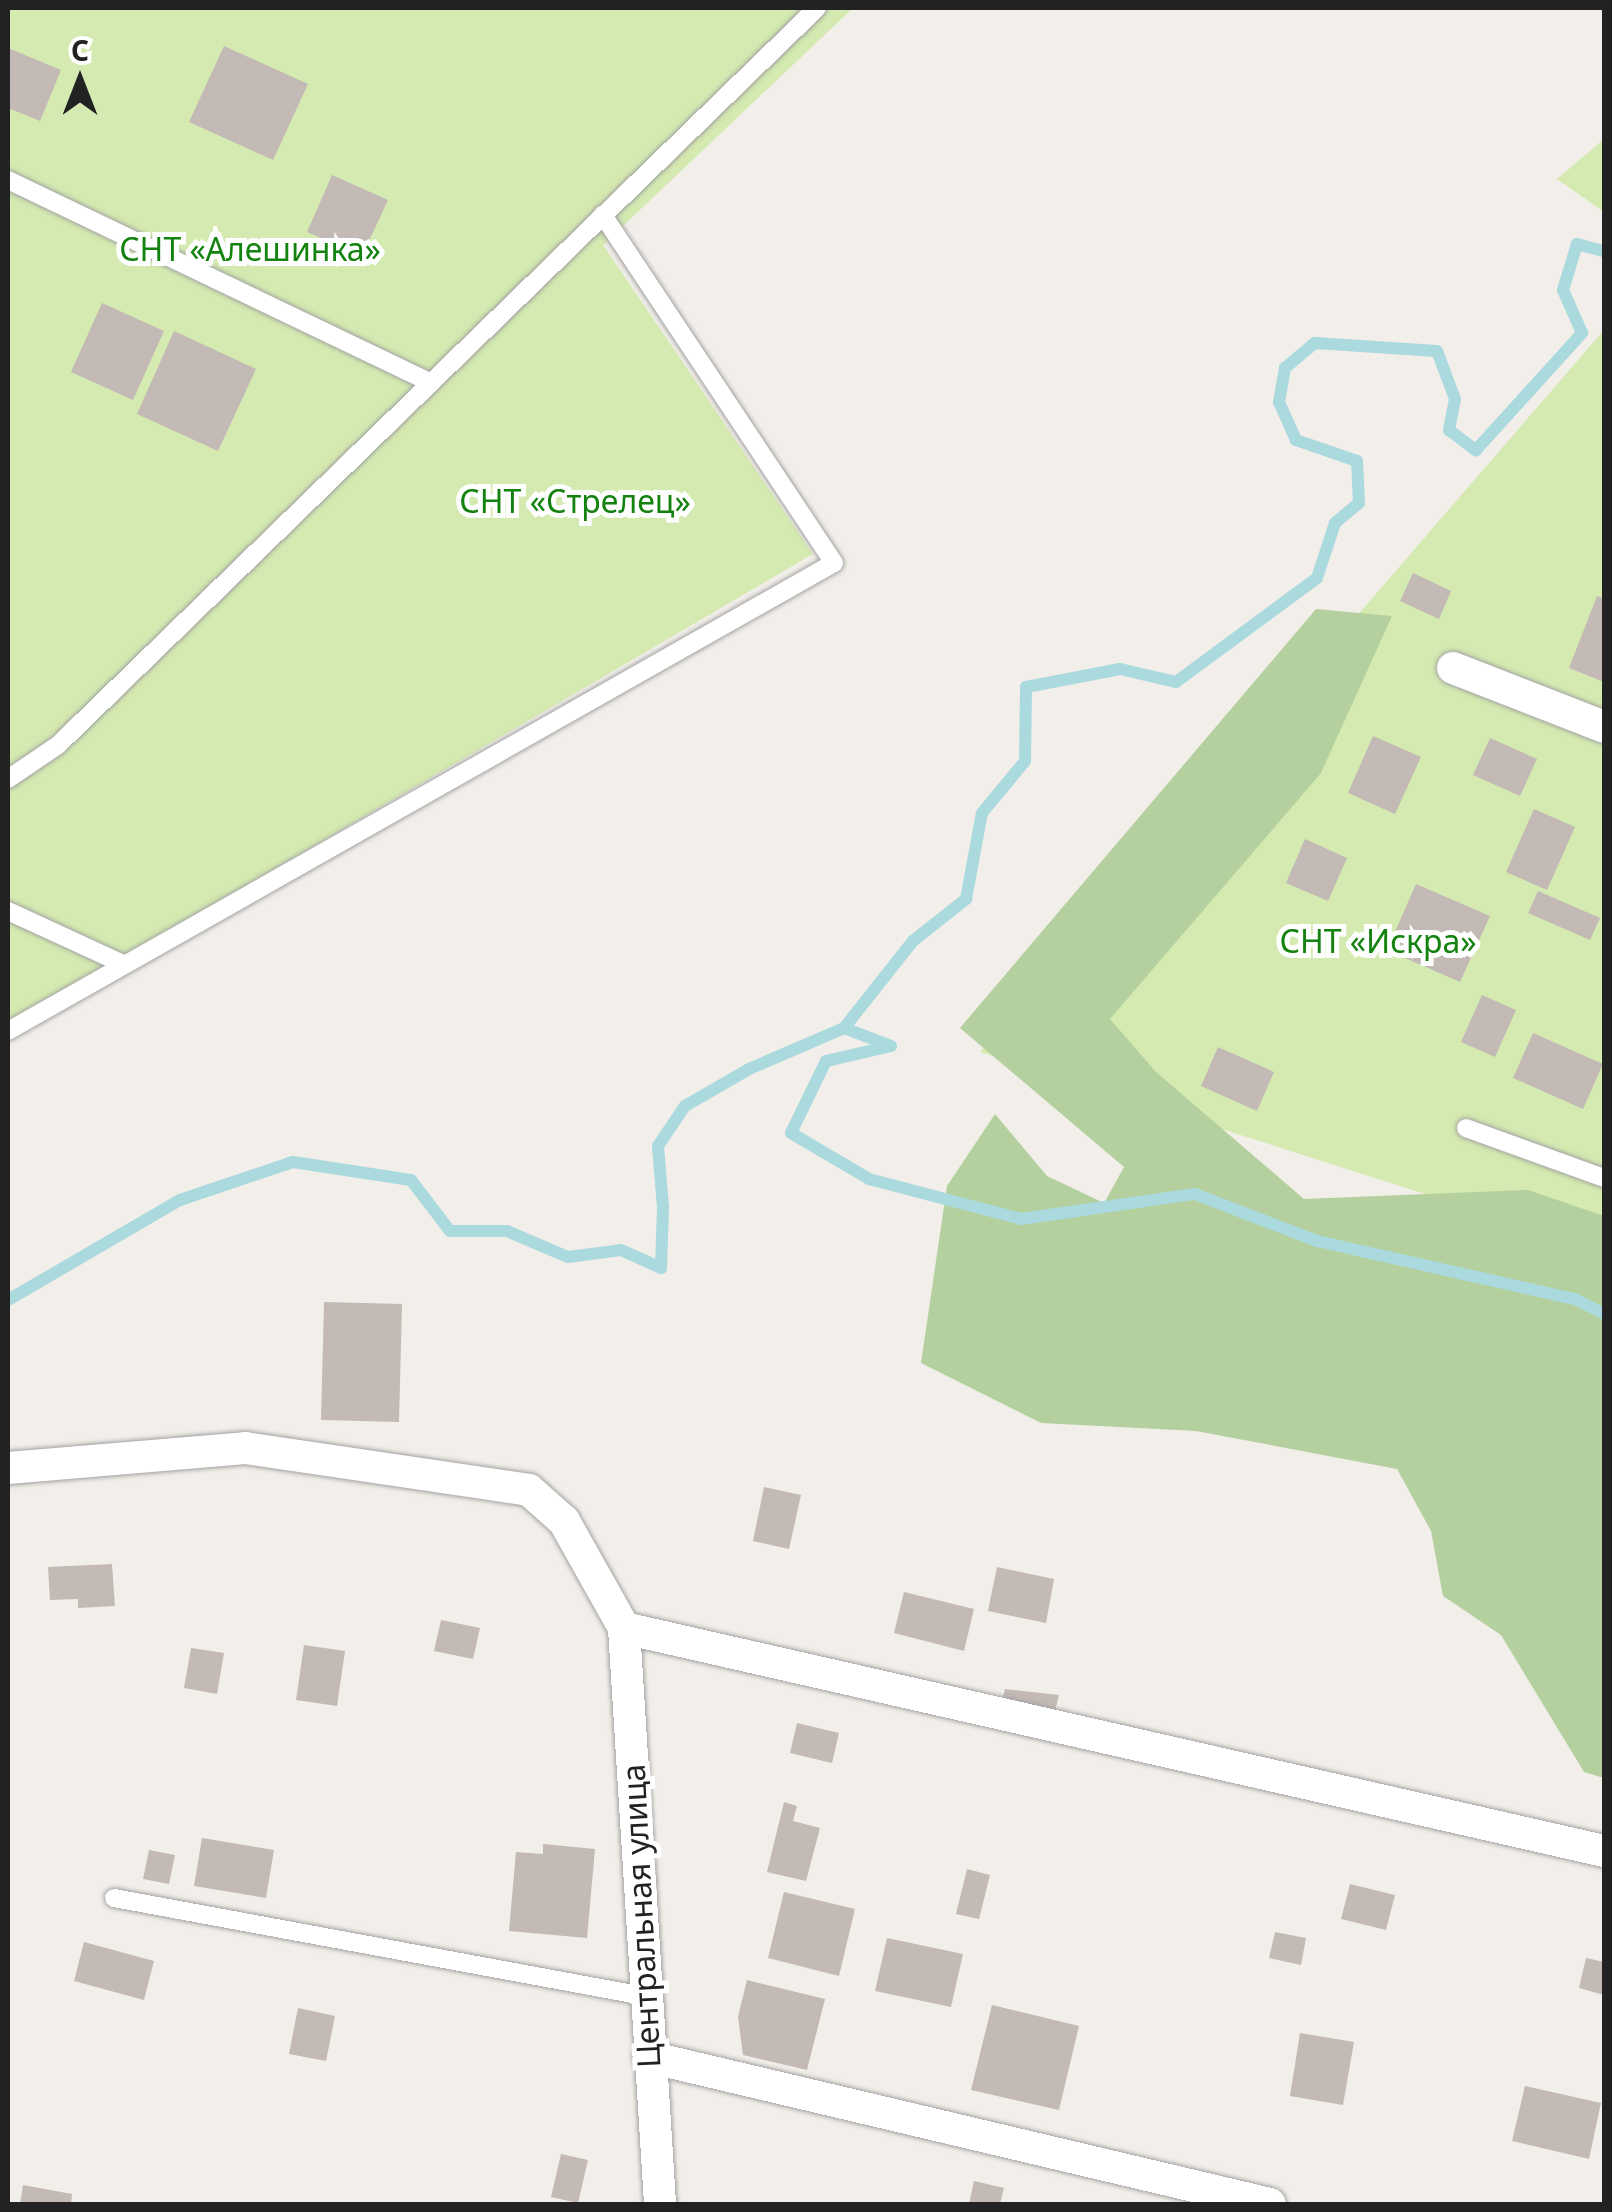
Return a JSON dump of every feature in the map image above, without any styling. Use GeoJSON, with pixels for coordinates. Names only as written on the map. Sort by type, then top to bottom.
{"type":"FeatureCollection","features":[{"type":"Feature","properties":{"kind":"street"},"geometry":{"type":"LineString","coordinates":[[1452,668],[1604,727]]}},
{"type":"Feature","properties":{"kind":"street"},"geometry":{"type":"LineString","coordinates":[[8,1468],[245,1448],[529,1490],[564,1520],[624,1628],[1604,1851]]}},
{"type":"Feature","properties":{"kind":"street","name":"Центральная улица"},"geometry":{"type":"LineString","coordinates":[[624,1628],[660,2204]]}},
{"type":"Feature","properties":{"kind":"street"},"geometry":{"type":"LineString","coordinates":[[649,2057],[1270,2204]]}},
{"type":"Feature","properties":{"kind":"lane"},"geometry":{"type":"LineString","coordinates":[[8,779],[58,745],[817,8]]}},
{"type":"Feature","properties":{"kind":"lane"},"geometry":{"type":"LineString","coordinates":[[8,180],[430,383]]}},
{"type":"Feature","properties":{"kind":"lane"},"geometry":{"type":"LineString","coordinates":[[8,1031],[834,564],[603,215]]}},
{"type":"Feature","properties":{"kind":"lane"},"geometry":{"type":"LineString","coordinates":[[8,911],[123,964]]}},
{"type":"Feature","properties":{"kind":"lane"},"geometry":{"type":"LineString","coordinates":[[1466,1128],[1604,1178]]}},
{"type":"Feature","properties":{"kind":"lane"},"geometry":{"type":"LineString","coordinates":[[114,1898],[644,1996]]}},
{"type":"Feature","properties":{"kind":"green space"},"geometry":{"type":"Polygon","coordinates":[[[8,8],[853,8],[603,245],[813,554],[8,1025],[8,8]]]}},
{"type":"Feature","properties":{"kind":"green space"},"geometry":{"type":"Polygon","coordinates":[[[1604,139],[1604,212],[1557,179],[1604,139]]]}},
{"type":"Feature","properties":{"kind":"green space","name":"СНТ «Искра»"},"geometry":{"type":"Polygon","coordinates":[[[1604,330],[1604,1251],[980,1052],[1604,330]]]}},
{"type":"Feature","properties":{"kind":"green space"},"geometry":{"type":"Polygon","coordinates":[[[1316,609],[1392,616],[1321,773],[1110,1019],[1156,1072],[1304,1199],[1528,1190],[1604,1216],[1604,1778],[1584,1772],[1501,1635],[1443,1596],[1431,1531],[1397,1469],[1196,1431],[1041,1423],[921,1363],[947,1186],[995,1114],[1047,1176],[1104,1203],[1124,1167],[960,1028],[1316,609]]]}},
{"type":"Feature","properties":{"kind":"building"},"geometry":{"type":"Polygon","coordinates":[[[224,46],[308,84],[273,160],[189,122],[224,46]]]}},
{"type":"Feature","properties":{"kind":"building"},"geometry":{"type":"Polygon","coordinates":[[[8,48],[61,70],[40,121],[8,108],[8,48]]]}},
{"type":"Feature","properties":{"kind":"building"},"geometry":{"type":"Polygon","coordinates":[[[332,175],[388,200],[362,256],[307,232],[332,175]]]}},
{"type":"Feature","properties":{"kind":"building"},"geometry":{"type":"Polygon","coordinates":[[[102,303],[164,331],[133,400],[71,372],[102,303]]]}},
{"type":"Feature","properties":{"kind":"building"},"geometry":{"type":"Polygon","coordinates":[[[174,331],[256,369],[218,451],[137,414],[174,331]]]}},
{"type":"Feature","properties":{"kind":"building"},"geometry":{"type":"Polygon","coordinates":[[[1413,573],[1451,591],[1439,619],[1400,601],[1413,573]]]}},
{"type":"Feature","properties":{"kind":"building"},"geometry":{"type":"Polygon","coordinates":[[[1597,596],[1604,599],[1604,682],[1569,668],[1597,596]]]}},
{"type":"Feature","properties":{"kind":"building"},"geometry":{"type":"Polygon","coordinates":[[[1373,736],[1421,757],[1395,814],[1348,793],[1373,736]]]}},
{"type":"Feature","properties":{"kind":"building"},"geometry":{"type":"Polygon","coordinates":[[[1490,738],[1537,759],[1520,796],[1473,775],[1490,738]]]}},
{"type":"Feature","properties":{"kind":"building"},"geometry":{"type":"Polygon","coordinates":[[[1534,809],[1575,827],[1547,890],[1506,872],[1534,809]]]}},
{"type":"Feature","properties":{"kind":"building"},"geometry":{"type":"Polygon","coordinates":[[[1305,839],[1347,858],[1328,901],[1286,883],[1305,839]]]}},
{"type":"Feature","properties":{"kind":"building"},"geometry":{"type":"Polygon","coordinates":[[[1416,884],[1490,916],[1460,982],[1387,950],[1416,884]]]}},
{"type":"Feature","properties":{"kind":"building"},"geometry":{"type":"Polygon","coordinates":[[[1538,891],[1600,918],[1590,940],[1528,913],[1538,891]]]}},
{"type":"Feature","properties":{"kind":"building"},"geometry":{"type":"Polygon","coordinates":[[[1482,995],[1516,1010],[1495,1057],[1461,1042],[1482,995]]]}},
{"type":"Feature","properties":{"kind":"building"},"geometry":{"type":"Polygon","coordinates":[[[1533,1033],[1603,1064],[1583,1109],[1513,1078],[1533,1033]]]}},
{"type":"Feature","properties":{"kind":"building"},"geometry":{"type":"Polygon","coordinates":[[[1218,1047],[1274,1072],[1257,1111],[1201,1086],[1218,1047]]]}},
{"type":"Feature","properties":{"kind":"building"},"geometry":{"type":"Polygon","coordinates":[[[324,1302],[402,1304],[399,1422],[321,1420],[324,1302]]]}},
{"type":"Feature","properties":{"kind":"building"},"geometry":{"type":"Polygon","coordinates":[[[764,1487],[801,1495],[789,1549],[753,1541],[764,1487]]]}},
{"type":"Feature","properties":{"kind":"building"},"geometry":{"type":"Polygon","coordinates":[[[112,1564],[115,1606],[78,1608],[78,1599],[50,1600],[48,1567],[112,1564]]]}},
{"type":"Feature","properties":{"kind":"building"},"geometry":{"type":"Polygon","coordinates":[[[997,1567],[1054,1579],[1046,1623],[988,1611],[997,1567]]]}},
{"type":"Feature","properties":{"kind":"building"},"geometry":{"type":"Polygon","coordinates":[[[904,1592],[974,1609],[964,1651],[894,1633],[904,1592]]]}},
{"type":"Feature","properties":{"kind":"building"},"geometry":{"type":"Polygon","coordinates":[[[441,1620],[480,1628],[473,1659],[434,1651],[441,1620]]]}},
{"type":"Feature","properties":{"kind":"building"},"geometry":{"type":"Polygon","coordinates":[[[304,1645],[345,1651],[337,1706],[296,1700],[304,1645]]]}},
{"type":"Feature","properties":{"kind":"building"},"geometry":{"type":"Polygon","coordinates":[[[191,1648],[224,1653],[217,1694],[184,1688],[191,1648]]]}},
{"type":"Feature","properties":{"kind":"building"},"geometry":{"type":"Polygon","coordinates":[[[1005,1689],[1059,1695],[1052,1723],[1000,1711],[1005,1689]]]}},
{"type":"Feature","properties":{"kind":"building"},"geometry":{"type":"Polygon","coordinates":[[[797,1723],[839,1733],[832,1763],[790,1753],[797,1723]]]}},
{"type":"Feature","properties":{"kind":"building"},"geometry":{"type":"Polygon","coordinates":[[[784,1802],[797,1806],[793,1821],[820,1828],[806,1881],[767,1872],[784,1802]]]}},
{"type":"Feature","properties":{"kind":"building"},"geometry":{"type":"Polygon","coordinates":[[[202,1838],[274,1850],[266,1898],[194,1886],[202,1838]]]}},
{"type":"Feature","properties":{"kind":"building"},"geometry":{"type":"Polygon","coordinates":[[[543,1844],[595,1849],[587,1938],[509,1931],[516,1852],[543,1854],[543,1844]]]}},
{"type":"Feature","properties":{"kind":"building"},"geometry":{"type":"Polygon","coordinates":[[[149,1850],[175,1855],[169,1884],[143,1879],[149,1850]]]}},
{"type":"Feature","properties":{"kind":"building"},"geometry":{"type":"Polygon","coordinates":[[[967,1869],[990,1875],[979,1919],[956,1914],[967,1869]]]}},
{"type":"Feature","properties":{"kind":"building"},"geometry":{"type":"Polygon","coordinates":[[[1350,1884],[1395,1895],[1386,1930],[1341,1919],[1350,1884]]]}},
{"type":"Feature","properties":{"kind":"building"},"geometry":{"type":"Polygon","coordinates":[[[784,1892],[855,1909],[839,1976],[768,1958],[784,1892]]]}},
{"type":"Feature","properties":{"kind":"building"},"geometry":{"type":"Polygon","coordinates":[[[1275,1932],[1306,1938],[1301,1965],[1269,1958],[1275,1932]]]}},
{"type":"Feature","properties":{"kind":"building"},"geometry":{"type":"Polygon","coordinates":[[[887,1938],[963,1954],[951,2007],[875,1991],[887,1938]]]}},
{"type":"Feature","properties":{"kind":"building"},"geometry":{"type":"Polygon","coordinates":[[[84,1942],[154,1961],[144,2000],[74,1981],[84,1942]]]}},
{"type":"Feature","properties":{"kind":"building"},"geometry":{"type":"Polygon","coordinates":[[[1586,1958],[1604,1962],[1604,1995],[1579,1988],[1586,1958]]]}},
{"type":"Feature","properties":{"kind":"building"},"geometry":{"type":"Polygon","coordinates":[[[747,1980],[825,1999],[807,2070],[743,2055],[738,2017],[747,1980]]]}},
{"type":"Feature","properties":{"kind":"building"},"geometry":{"type":"Polygon","coordinates":[[[992,2005],[1079,2026],[1059,2110],[971,2090],[992,2005]]]}},
{"type":"Feature","properties":{"kind":"building"},"geometry":{"type":"Polygon","coordinates":[[[298,2008],[335,2016],[326,2061],[289,2054],[298,2008]]]}},
{"type":"Feature","properties":{"kind":"building"},"geometry":{"type":"Polygon","coordinates":[[[1300,2033],[1354,2042],[1343,2105],[1290,2096],[1300,2033]]]}},
{"type":"Feature","properties":{"kind":"building"},"geometry":{"type":"Polygon","coordinates":[[[1525,2086],[1601,2103],[1589,2159],[1512,2141],[1525,2086]]]}},
{"type":"Feature","properties":{"kind":"building"},"geometry":{"type":"Polygon","coordinates":[[[561,2154],[588,2160],[578,2203],[551,2197],[561,2154]]]}},
{"type":"Feature","properties":{"kind":"building"},"geometry":{"type":"Polygon","coordinates":[[[974,2181],[1004,2188],[1000,2204],[969,2204],[974,2181]]]}},
{"type":"Feature","properties":{"kind":"building"},"geometry":{"type":"Polygon","coordinates":[[[23,2185],[72,2194],[71,2204],[20,2204],[23,2185]]]}},
{"type":"Feature","properties":{"kind":"waterway"},"geometry":{"type":"LineString","coordinates":[[8,1300],[180,1200],[293,1162],[411,1180],[450,1231],[507,1231],[568,1257],[621,1250],[661,1268],[663,1207],[658,1146],[685,1106],[749,1069],[844,1028],[913,941],[966,899],[982,813],[1025,761],[1026,687],[1120,669],[1176,682],[1317,578],[1335,523],[1359,503],[1357,461],[1296,440],[1279,402],[1285,368],[1315,343],[1437,351],[1455,399],[1449,430],[1476,450],[1582,333],[1563,290],[1577,244],[1604,251]]}},
{"type":"Feature","properties":{"kind":"waterway"},"geometry":{"type":"LineString","coordinates":[[844,1028],[891,1046],[826,1061],[791,1133],[869,1179],[1021,1219],[1195,1194],[1317,1241],[1575,1299],[1604,1314]]}},
{"type":"Feature","properties":{"kind":"park label","name":"СНТ «Алешинка»"},"geometry":{"type":"Point","coordinates":[250,249]}},
{"type":"Feature","properties":{"kind":"park label","name":"СНТ «Стрелец»"},"geometry":{"type":"Point","coordinates":[575,501]}}]}
